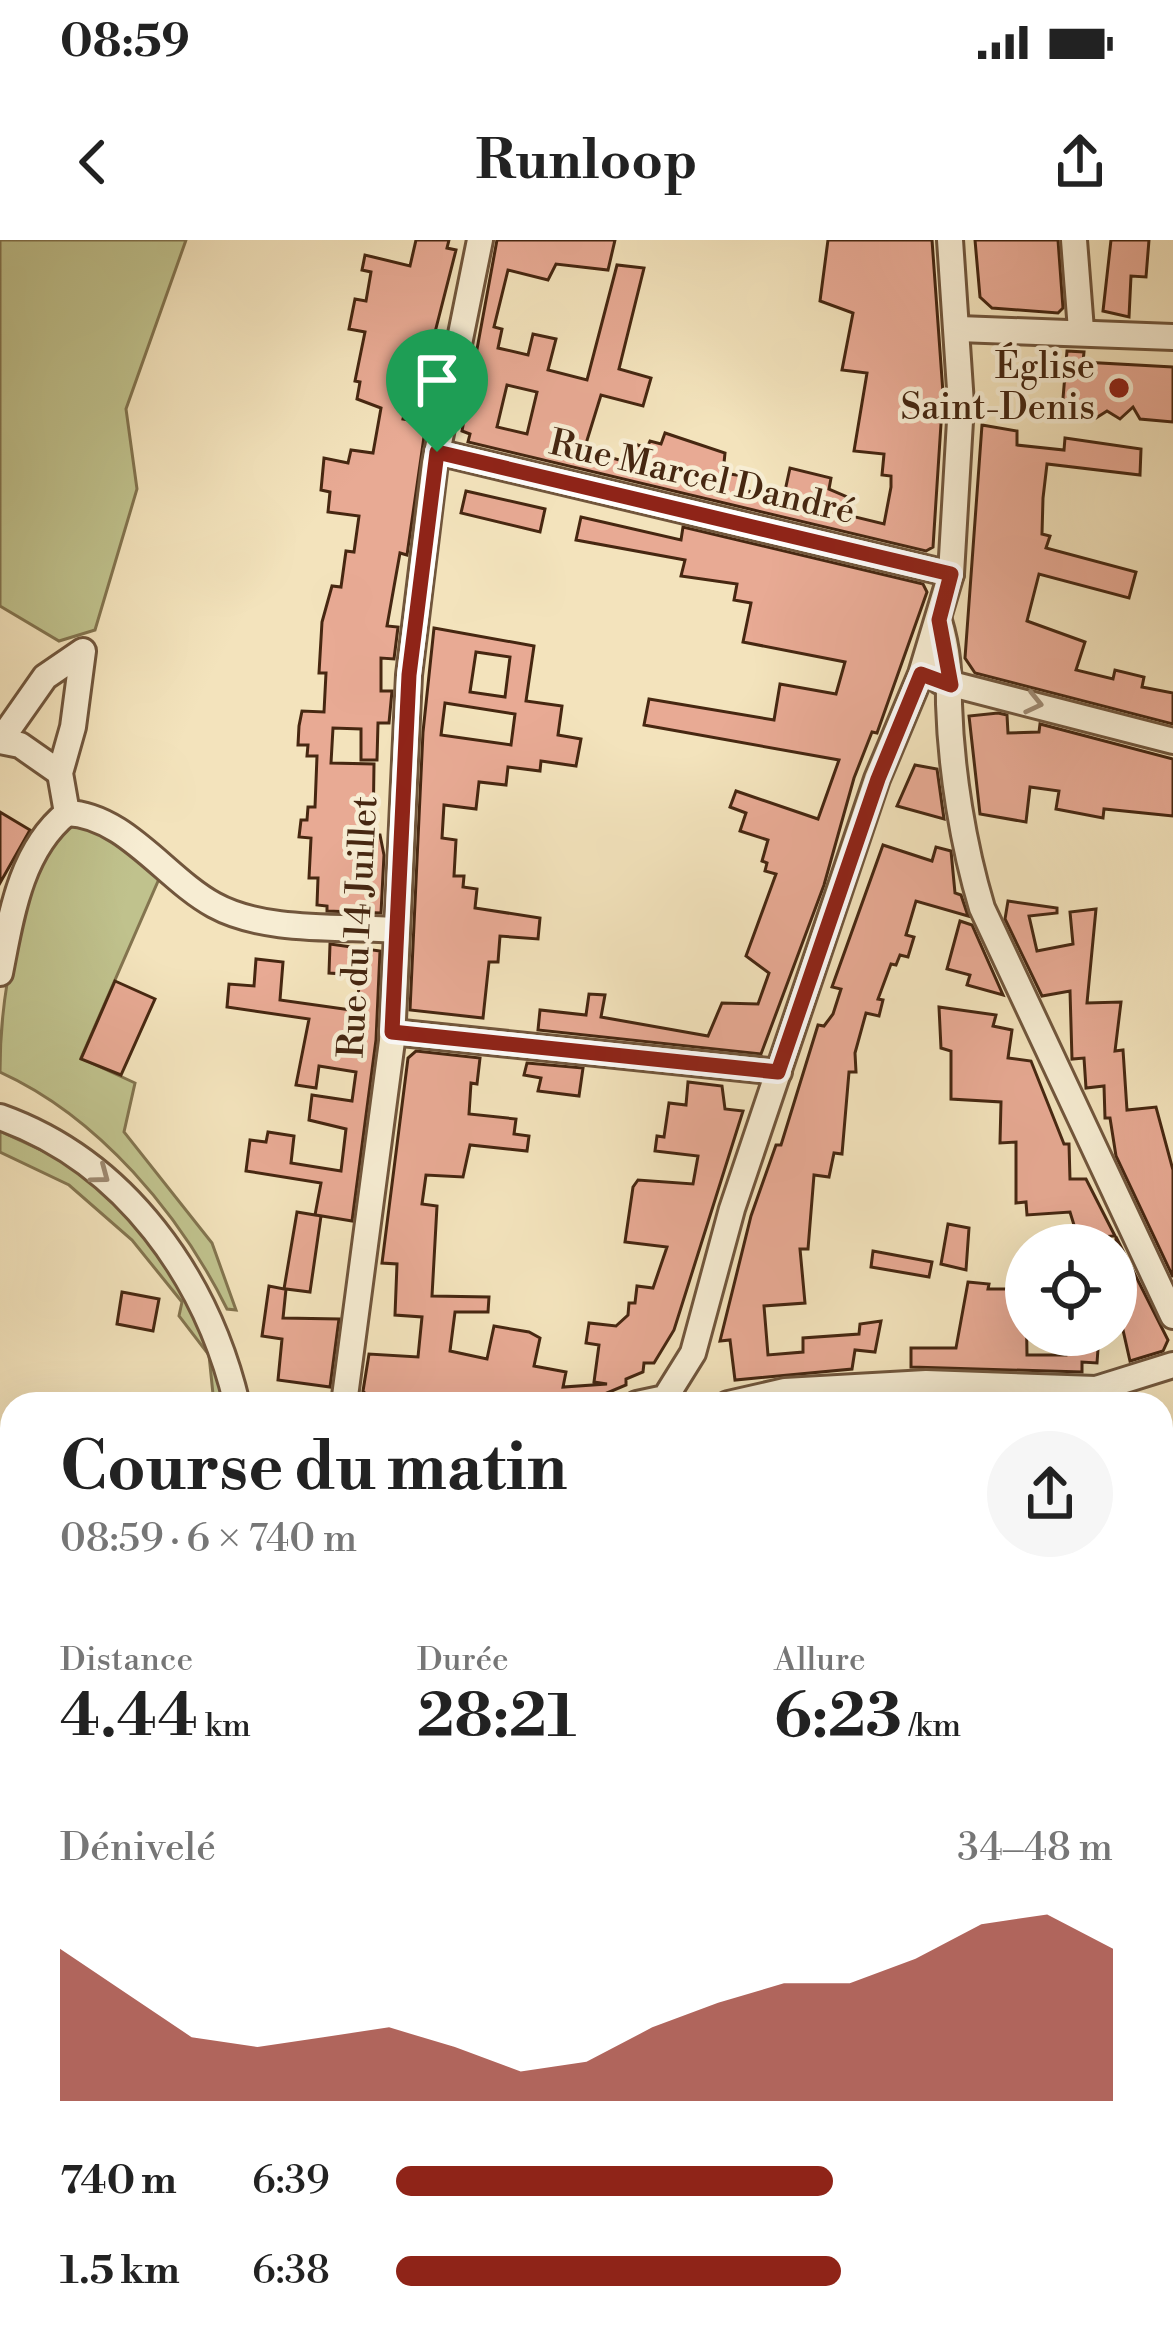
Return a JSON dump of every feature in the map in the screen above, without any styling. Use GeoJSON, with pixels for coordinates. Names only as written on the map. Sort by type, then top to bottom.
{"type":"FeatureCollection","features":[{"type":"Feature","properties":{"kind":"street","name":"Rue du 14 Juillet"},"geometry":{"type":"LineString","coordinates":[[346,1392],[392,1032],[409,675],[437,452],[480,240]]}},
{"type":"Feature","properties":{"kind":"street"},"geometry":{"type":"LineString","coordinates":[[669,1392],[693,1353],[732,1209],[878,779],[921,674],[951,574],[957,527],[959,329],[950,240]]}},
{"type":"Feature","properties":{"kind":"street"},"geometry":{"type":"LineString","coordinates":[[1074,240],[1081,330]]}},
{"type":"Feature","properties":{"kind":"street"},"geometry":{"type":"LineString","coordinates":[[959,329],[1173,337]]}},
{"type":"Feature","properties":{"kind":"street","name":"Rue Marcel Dandré"},"geometry":{"type":"LineString","coordinates":[[437,452],[951,574]]}},
{"type":"Feature","properties":{"kind":"street"},"geometry":{"type":"LineString","coordinates":[[939,620],[951,685],[955,755],[982,908],[1173,1316]]}},
{"type":"Feature","properties":{"kind":"street"},"geometry":{"type":"LineString","coordinates":[[60,773],[20,745],[0,741],[45,677],[83,650],[73,727],[60,773],[67,813]]}},
{"type":"Feature","properties":{"kind":"street"},"geometry":{"type":"LineString","coordinates":[[921,674],[1173,741]]}},
{"type":"Feature","properties":{"kind":"street"},"geometry":{"type":"LineString","coordinates":[[67,813],[94,819],[143,850],[190,890],[238,915],[397,930]]}},
{"type":"Feature","properties":{"kind":"street"},"geometry":{"type":"LineString","coordinates":[[0,974],[28,866],[48,829],[67,813]]}},
{"type":"Feature","properties":{"kind":"street"},"geometry":{"type":"LineString","coordinates":[[392,1032],[778,1072]]}},
{"type":"Feature","properties":{"kind":"street"},"geometry":{"type":"LineString","coordinates":[[0,1117],[86,1162],[119,1188],[146,1220],[209,1318],[233,1392]]}},
{"type":"Feature","properties":{"kind":"street"},"geometry":{"type":"LineString","coordinates":[[781,1392],[926,1383],[1096,1389],[1173,1365]]}},
{"type":"Feature","properties":{"kind":"green space"},"geometry":{"type":"Polygon","coordinates":[[[0,240],[186,240],[126,409],[137,489],[95,630],[59,641],[0,606],[0,240]]]}},
{"type":"Feature","properties":{"kind":"green space"},"geometry":{"type":"Polygon","coordinates":[[[80,819],[162,872],[81,1058],[135,1083],[124,1132],[212,1243],[236,1310],[227,1309],[186,1238],[133,1172],[71,1115],[0,1072],[8,979],[31,889],[54,831],[80,819]]]}},
{"type":"Feature","properties":{"kind":"green space"},"geometry":{"type":"Polygon","coordinates":[[[0,1131],[82,1169],[138,1226],[203,1321],[224,1392],[213,1392],[209,1355],[179,1316],[182,1302],[132,1240],[69,1185],[0,1152],[0,1131]]]}},
{"type":"Feature","properties":{"kind":"building"},"geometry":{"type":"Polygon","coordinates":[[[416,240],[449,240],[447,248],[456,250],[433,340],[419,337],[403,419],[426,423],[407,555],[400,553],[387,626],[398,627],[394,659],[381,658],[381,691],[392,691],[389,723],[378,723],[377,760],[361,760],[361,729],[333,728],[331,763],[374,764],[373,835],[380,835],[384,855],[381,913],[327,911],[327,906],[317,905],[318,878],[309,878],[311,838],[299,837],[301,820],[307,820],[308,807],[315,807],[317,756],[307,756],[308,745],[298,745],[299,726],[302,711],[324,712],[326,673],[319,673],[322,622],[332,586],[341,587],[346,551],[354,552],[359,516],[328,512],[330,492],[321,490],[324,458],[348,463],[351,450],[373,453],[381,408],[357,399],[360,382],[355,381],[365,332],[349,329],[355,299],[366,301],[371,272],[362,270],[365,255],[410,266],[416,240]]]}},
{"type":"Feature","properties":{"kind":"building"},"geometry":{"type":"Polygon","coordinates":[[[497,240],[615,240],[608,270],[556,264],[548,280],[508,270],[494,327],[502,329],[498,348],[528,355],[533,334],[556,339],[548,370],[587,380],[617,265],[644,268],[619,369],[651,378],[643,406],[601,395],[584,450],[626,462],[631,443],[647,448],[650,441],[661,444],[665,433],[725,453],[723,473],[743,476],[740,489],[783,500],[790,468],[831,478],[829,489],[854,500],[851,516],[884,524],[891,476],[882,475],[884,454],[854,451],[867,373],[842,370],[853,313],[820,301],[828,240],[932,240],[943,393],[933,547],[926,551],[468,442],[470,434],[462,431],[497,240]],[[507,385],[497,427],[527,434],[537,392],[507,385]]]}},
{"type":"Feature","properties":{"kind":"building"},"geometry":{"type":"Polygon","coordinates":[[[975,240],[1058,240],[1063,308],[1058,313],[992,308],[980,297],[975,240]]]}},
{"type":"Feature","properties":{"kind":"building"},"geometry":{"type":"Polygon","coordinates":[[[1111,240],[1149,240],[1146,277],[1131,276],[1129,317],[1103,311],[1111,240]]]}},
{"type":"Feature","properties":{"kind":"building","name":"Église Saint-Denis"},"geometry":{"type":"Polygon","coordinates":[[[1067,351],[1084,352],[1083,362],[1173,367],[1173,422],[1140,419],[1133,407],[1120,419],[1107,411],[1096,418],[1092,412],[1062,410],[1067,351]]]}},
{"type":"Feature","properties":{"kind":"building"},"geometry":{"type":"Polygon","coordinates":[[[982,425],[1017,431],[1017,445],[1064,450],[1065,438],[1141,449],[1140,475],[1047,464],[1043,498],[1042,534],[1050,536],[1046,548],[1136,572],[1129,598],[1039,574],[1027,621],[1085,642],[1076,670],[1113,679],[1115,670],[1144,677],[1142,687],[1173,693],[1173,724],[975,673],[965,658],[982,425]]]}},
{"type":"Feature","properties":{"kind":"building"},"geometry":{"type":"Polygon","coordinates":[[[466,491],[545,509],[540,532],[461,513],[466,491]]]}},
{"type":"Feature","properties":{"kind":"building"},"geometry":{"type":"Polygon","coordinates":[[[581,517],[681,540],[683,527],[923,584],[927,592],[877,733],[872,732],[854,778],[824,885],[761,1054],[538,1030],[540,1010],[586,1015],[589,994],[605,995],[601,1017],[708,1036],[722,1003],[758,1004],[769,973],[746,956],[776,874],[765,871],[767,863],[762,861],[768,840],[740,831],[746,813],[730,807],[736,791],[818,819],[839,760],[644,725],[649,699],[774,720],[780,684],[836,694],[845,662],[743,642],[751,603],[734,600],[737,584],[681,576],[685,560],[576,540],[581,517]]]}},
{"type":"Feature","properties":{"kind":"building"},"geometry":{"type":"Polygon","coordinates":[[[434,628],[534,646],[526,701],[562,706],[558,735],[581,739],[576,766],[541,761],[540,771],[508,767],[506,785],[479,782],[476,809],[444,805],[442,838],[456,840],[454,876],[464,876],[463,887],[477,889],[475,908],[540,918],[538,939],[500,936],[498,962],[489,962],[483,1018],[410,1010],[423,732],[434,628]],[[476,652],[470,692],[505,697],[510,657],[476,652]],[[445,703],[441,735],[511,745],[515,714],[445,703]]]}},
{"type":"Feature","properties":{"kind":"building"},"geometry":{"type":"Polygon","coordinates":[[[1007,715],[1008,733],[1039,732],[1040,724],[1173,759],[1173,816],[1104,809],[1103,818],[1056,809],[1059,791],[1030,787],[1026,822],[980,814],[969,716],[1007,715]]]}},
{"type":"Feature","properties":{"kind":"building"},"geometry":{"type":"Polygon","coordinates":[[[915,765],[937,769],[944,819],[897,806],[915,765]]]}},
{"type":"Feature","properties":{"kind":"building"},"geometry":{"type":"Polygon","coordinates":[[[0,812],[30,830],[0,883],[0,812]]]}},
{"type":"Feature","properties":{"kind":"building"},"geometry":{"type":"Polygon","coordinates":[[[883,845],[932,861],[936,847],[951,851],[955,893],[961,895],[968,916],[916,901],[906,935],[914,937],[908,957],[900,955],[896,965],[891,964],[878,999],[883,1000],[879,1016],[866,1013],[855,1053],[856,1072],[849,1072],[842,1154],[834,1153],[829,1177],[814,1175],[808,1249],[800,1249],[805,1303],[764,1306],[768,1355],[803,1352],[803,1338],[859,1334],[860,1324],[881,1321],[875,1352],[855,1350],[852,1369],[735,1380],[730,1340],[720,1341],[751,1216],[776,1145],[781,1145],[818,1025],[824,1026],[833,1014],[841,989],[832,987],[883,845]]]}},
{"type":"Feature","properties":{"kind":"building"},"geometry":{"type":"Polygon","coordinates":[[[1008,901],[1057,908],[1057,913],[1029,916],[1037,951],[1073,944],[1070,912],[1096,909],[1087,1003],[1121,1002],[1115,1051],[1123,1050],[1127,1110],[1156,1107],[1173,1170],[1173,1277],[1116,1156],[1110,1118],[1105,1118],[1104,1086],[1086,1088],[1084,1058],[1072,1059],[1070,991],[1042,996],[1005,919],[1008,901]]]}},
{"type":"Feature","properties":{"kind":"building"},"geometry":{"type":"Polygon","coordinates":[[[960,921],[972,925],[1003,995],[967,985],[970,975],[947,969],[960,921]]]}},
{"type":"Feature","properties":{"kind":"building"},"geometry":{"type":"Polygon","coordinates":[[[330,944],[380,951],[376,1040],[352,1221],[316,1215],[321,1216],[310,1292],[286,1289],[283,1318],[339,1319],[330,1387],[278,1380],[282,1339],[262,1336],[269,1286],[284,1289],[297,1212],[315,1215],[321,1183],[246,1171],[250,1140],[266,1142],[268,1132],[294,1136],[291,1163],[341,1171],[346,1129],[309,1120],[312,1095],[352,1101],[356,1072],[319,1066],[316,1088],[296,1085],[309,1019],[227,1007],[229,984],[254,986],[256,959],[283,962],[280,1000],[358,1011],[359,975],[329,973],[330,944]]]}},
{"type":"Feature","properties":{"kind":"building"},"geometry":{"type":"Polygon","coordinates":[[[115,981],[155,999],[121,1075],[81,1059],[115,981]]]}},
{"type":"Feature","properties":{"kind":"building"},"geometry":{"type":"Polygon","coordinates":[[[939,1007],[996,1015],[993,1026],[1012,1030],[1008,1058],[1031,1061],[1064,1144],[1069,1144],[1070,1179],[1086,1179],[1109,1224],[1074,1224],[1070,1212],[1027,1215],[1026,1202],[1016,1203],[1016,1142],[1000,1143],[1001,1102],[951,1099],[951,1051],[941,1048],[939,1007]]]}},
{"type":"Feature","properties":{"kind":"building"},"geometry":{"type":"Polygon","coordinates":[[[416,1051],[480,1058],[477,1084],[471,1083],[469,1114],[516,1119],[514,1134],[529,1136],[527,1151],[470,1145],[463,1177],[426,1175],[422,1204],[437,1206],[432,1296],[489,1297],[488,1312],[455,1312],[450,1351],[487,1359],[494,1326],[529,1332],[540,1338],[534,1366],[566,1372],[563,1387],[607,1384],[594,1382],[599,1345],[586,1343],[589,1323],[616,1326],[628,1315],[629,1303],[635,1303],[637,1286],[653,1288],[667,1247],[625,1242],[633,1187],[638,1180],[693,1184],[698,1156],[655,1151],[657,1136],[664,1137],[669,1103],[686,1105],[688,1082],[722,1086],[725,1109],[743,1111],[674,1330],[654,1363],[644,1363],[643,1372],[626,1379],[626,1385],[609,1392],[363,1391],[369,1354],[418,1357],[422,1317],[395,1315],[397,1264],[382,1263],[408,1058],[416,1051]]]}},
{"type":"Feature","properties":{"kind":"building"},"geometry":{"type":"Polygon","coordinates":[[[527,1063],[583,1068],[579,1096],[538,1091],[541,1078],[524,1075],[527,1063]]]}},
{"type":"Feature","properties":{"kind":"building"},"geometry":{"type":"Polygon","coordinates":[[[948,1224],[969,1228],[966,1270],[941,1264],[948,1224]]]}},
{"type":"Feature","properties":{"kind":"building"},"geometry":{"type":"Polygon","coordinates":[[[873,1251],[932,1262],[929,1277],[871,1267],[873,1251]]]}},
{"type":"Feature","properties":{"kind":"building"},"geometry":{"type":"Polygon","coordinates":[[[1137,1279],[1168,1340],[1163,1351],[1130,1361],[1129,1356],[1137,1356],[1137,1279]]]}},
{"type":"Feature","properties":{"kind":"building"},"geometry":{"type":"Polygon","coordinates":[[[968,1282],[989,1284],[988,1289],[1005,1289],[1005,1356],[1098,1356],[1097,1363],[1082,1362],[1082,1372],[911,1367],[911,1348],[956,1348],[968,1282]]]}},
{"type":"Feature","properties":{"kind":"building"},"geometry":{"type":"Polygon","coordinates":[[[122,1292],[159,1299],[153,1331],[117,1324],[122,1292]]]}},
{"type":"Feature","properties":{"kind":"place","name":"Église Saint-Denis"},"geometry":{"type":"Point","coordinates":[1119,388]}},
{"type":"Feature","properties":{"kind":"route"},"geometry":{"type":"LineString","coordinates":[[437,452],[951,574],[939,620],[951,685],[921,674],[878,779],[778,1072],[392,1032],[402,759],[437,452]]}}]}
